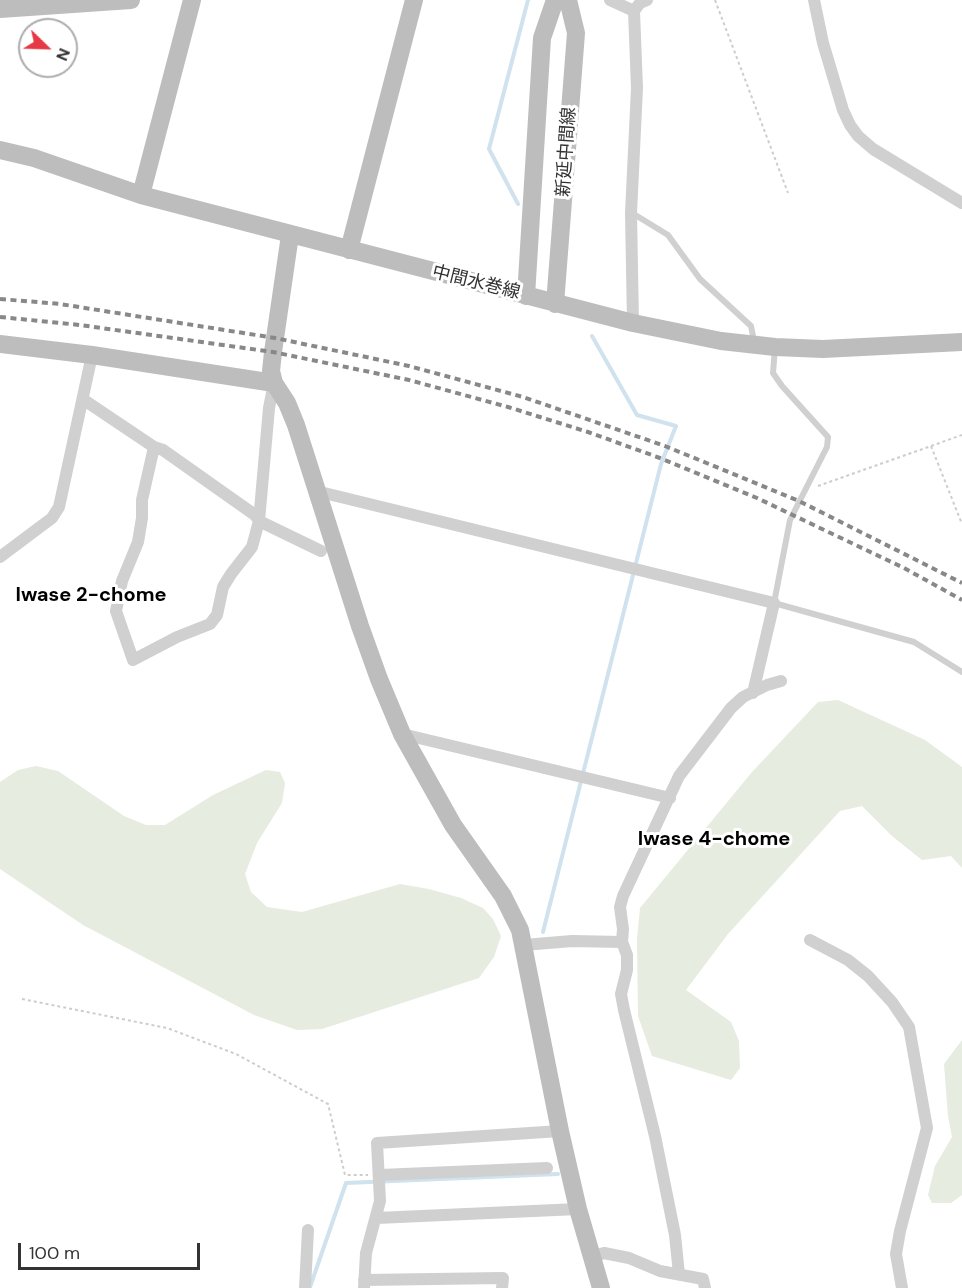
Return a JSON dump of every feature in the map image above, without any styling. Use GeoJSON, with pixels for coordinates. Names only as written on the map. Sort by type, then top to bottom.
{"type":"FeatureCollection","features":[{"type":"Feature","properties":{"kind":"street"},"geometry":{"type":"LineString","coordinates":[[0,9],[131,0]]}},
{"type":"Feature","properties":{"kind":"street"},"geometry":{"type":"LineString","coordinates":[[141,195],[192,0]]}},
{"type":"Feature","properties":{"kind":"street"},"geometry":{"type":"LineString","coordinates":[[349,250],[414,0]]}},
{"type":"Feature","properties":{"kind":"street","name":"新延中間線"},"geometry":{"type":"LineString","coordinates":[[526,296],[542,38],[555,0]]}},
{"type":"Feature","properties":{"kind":"street","name":"新延中間線"},"geometry":{"type":"LineString","coordinates":[[555,304],[576,33],[568,0]]}},
{"type":"Feature","properties":{"kind":"street"},"geometry":{"type":"LineString","coordinates":[[610,0],[633,11]]}},
{"type":"Feature","properties":{"kind":"street"},"geometry":{"type":"LineString","coordinates":[[633,323],[632,213],[637,88],[633,11],[640,3],[647,0]]}},
{"type":"Feature","properties":{"kind":"street"},"geometry":{"type":"LineString","coordinates":[[814,0],[823,43],[843,110],[858,136],[873,149],[962,203]]}},
{"type":"Feature","properties":{"kind":"street","name":"中間水巻線"},"geometry":{"type":"LineString","coordinates":[[0,150],[34,158],[141,195],[290,235],[555,304],[721,341],[823,350],[962,342]]}},
{"type":"Feature","properties":{"kind":"street"},"geometry":{"type":"LineString","coordinates":[[290,235],[273,352],[271,371],[274,384],[296,425],[379,679],[402,734],[453,825],[503,896],[520,930],[560,1131],[578,1209],[601,1288]]}},
{"type":"Feature","properties":{"kind":"street"},"geometry":{"type":"LineString","coordinates":[[0,344],[92,355],[274,384]]}},
{"type":"Feature","properties":{"kind":"street"},"geometry":{"type":"LineString","coordinates":[[0,557],[52,518],[59,507],[92,355]]}},
{"type":"Feature","properties":{"kind":"street"},"geometry":{"type":"LineString","coordinates":[[154,447],[142,500],[138,542],[122,581],[116,612],[133,660],[177,637],[210,624],[217,615],[223,587],[252,547],[258,521],[269,408],[274,384]]}},
{"type":"Feature","properties":{"kind":"street"},"geometry":{"type":"LineString","coordinates":[[84,400],[154,447],[163,450],[255,515],[258,521],[321,551]]}},
{"type":"Feature","properties":{"kind":"street"},"geometry":{"type":"LineString","coordinates":[[316,491],[774,603],[753,693]]}},
{"type":"Feature","properties":{"kind":"street"},"geometry":{"type":"LineString","coordinates":[[679,1274],[675,1235],[655,1136],[621,994],[627,970],[627,955],[622,942],[620,906],[622,896],[679,776],[731,708],[743,697],[781,681]]}},
{"type":"Feature","properties":{"kind":"street"},"geometry":{"type":"LineString","coordinates":[[402,734],[670,798]]}},
{"type":"Feature","properties":{"kind":"street"},"geometry":{"type":"LineString","coordinates":[[810,940],[848,960],[868,976],[892,1002],[909,1028],[927,1128],[897,1246],[898,1275],[902,1288]]}},
{"type":"Feature","properties":{"kind":"street"},"geometry":{"type":"LineString","coordinates":[[524,945],[622,942]]}},
{"type":"Feature","properties":{"kind":"street"},"geometry":{"type":"LineString","coordinates":[[502,1288],[502,1278],[364,1284],[366,1253],[380,1201],[377,1143],[560,1131]]}},
{"type":"Feature","properties":{"kind":"street"},"geometry":{"type":"LineString","coordinates":[[380,1175],[547,1168]]}},
{"type":"Feature","properties":{"kind":"street"},"geometry":{"type":"LineString","coordinates":[[377,1218],[578,1209]]}},
{"type":"Feature","properties":{"kind":"street"},"geometry":{"type":"LineString","coordinates":[[305,1288],[308,1230]]}},
{"type":"Feature","properties":{"kind":"street"},"geometry":{"type":"LineString","coordinates":[[592,1257],[604,1253],[629,1258],[674,1275],[703,1279],[705,1288]]}},
{"type":"Feature","properties":{"kind":"lane"},"geometry":{"type":"LineString","coordinates":[[632,213],[668,235],[700,279],[752,326],[754,344]]}},
{"type":"Feature","properties":{"kind":"lane"},"geometry":{"type":"LineString","coordinates":[[775,347],[773,373],[828,437],[826,447],[790,520],[774,603],[914,642],[962,672]]}},
{"type":"Feature","properties":{"kind":"path"},"geometry":{"type":"LineString","coordinates":[[715,0],[788,193]]}},
{"type":"Feature","properties":{"kind":"path"},"geometry":{"type":"LineString","coordinates":[[808,484],[820,487],[962,435]]}},
{"type":"Feature","properties":{"kind":"path"},"geometry":{"type":"LineString","coordinates":[[931,446],[962,524]]}},
{"type":"Feature","properties":{"kind":"path"},"geometry":{"type":"LineString","coordinates":[[22,999],[167,1028],[236,1054],[328,1104],[345,1175],[380,1175]]}},
{"type":"Feature","properties":{"kind":"shaded area"},"geometry":{"type":"Polygon","coordinates":[[[838,700],[925,740],[962,767],[962,868],[951,856],[922,860],[892,836],[862,806],[840,811],[728,934],[686,990],[731,1022],[739,1041],[740,1068],[731,1080],[652,1056],[638,1016],[637,939],[640,908],[752,772],[818,702],[838,700]]]}},
{"type":"Feature","properties":{"kind":"shaded area"},"geometry":{"type":"Polygon","coordinates":[[[36,766],[58,771],[124,816],[146,825],[165,825],[213,795],[266,770],[280,772],[285,783],[282,803],[257,843],[245,874],[251,892],[267,907],[302,912],[400,884],[429,889],[461,898],[483,908],[493,919],[501,936],[494,957],[479,978],[322,1029],[297,1030],[254,1015],[83,925],[0,869],[0,782],[18,770],[36,766]]]}},
{"type":"Feature","properties":{"kind":"shaded area"},"geometry":{"type":"Polygon","coordinates":[[[962,1040],[962,1195],[951,1203],[932,1203],[928,1195],[935,1166],[952,1137],[944,1064],[962,1040]]]}},
{"type":"Feature","properties":{"kind":"waterway"},"geometry":{"type":"LineString","coordinates":[[518,204],[489,149],[528,0]]}},
{"type":"Feature","properties":{"kind":"waterway"},"geometry":{"type":"LineString","coordinates":[[543,932],[661,464],[676,426],[637,415],[592,336]]}},
{"type":"Feature","properties":{"kind":"waterway"},"geometry":{"type":"LineString","coordinates":[[310,1287],[346,1183],[558,1174]]}},
{"type":"Feature","properties":{"kind":"railway"},"geometry":{"type":"LineString","coordinates":[[0,299],[60,304],[275,338],[409,366],[523,397],[665,446],[799,501],[962,583]]}},
{"type":"Feature","properties":{"kind":"railway"},"geometry":{"type":"LineString","coordinates":[[0,317],[80,325],[273,352],[409,380],[508,407],[660,458],[757,498],[904,568],[962,600]]}},
{"type":"Feature","properties":{"kind":"district","name":"Iwase 2-chome"},"geometry":{"type":"Point","coordinates":[91,596]}},
{"type":"Feature","properties":{"kind":"district","name":"Iwase 4-chome"},"geometry":{"type":"Point","coordinates":[714,840]}}]}
